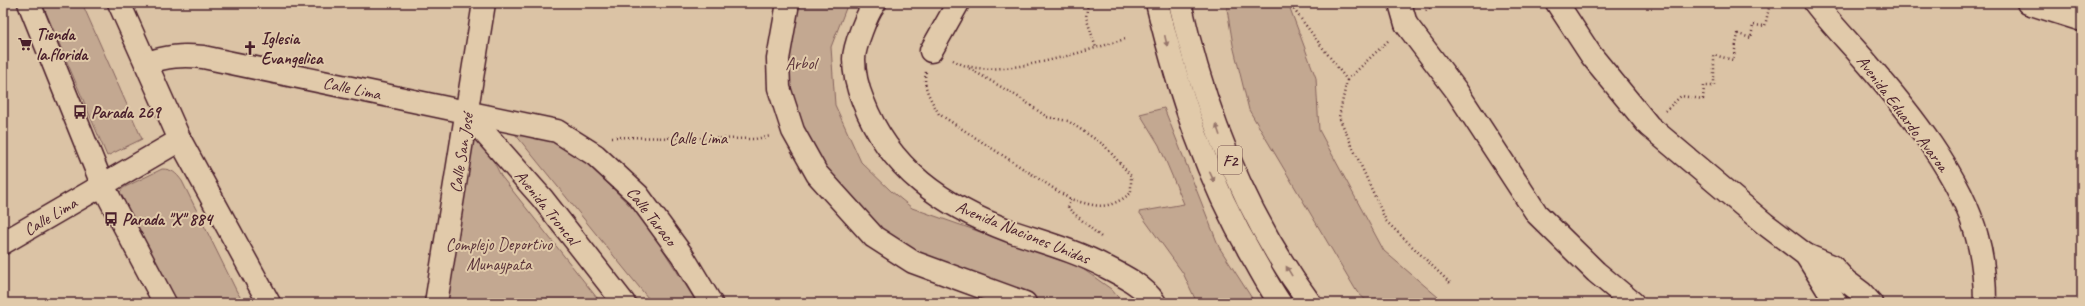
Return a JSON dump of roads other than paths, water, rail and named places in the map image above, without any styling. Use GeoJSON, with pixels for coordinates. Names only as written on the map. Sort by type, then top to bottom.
{"type":"FeatureCollection","features":[{"type":"Feature","properties":{"kind":"main road"},"geometry":{"type":"LineString","coordinates":[[29,3],[102,184],[165,303]]}},
{"type":"Feature","properties":{"kind":"main road"},"geometry":{"type":"LineString","coordinates":[[118,3],[147,63],[180,140],[269,303]]}},
{"type":"Feature","properties":{"kind":"main road","name":"Calle San José"},"geometry":{"type":"LineString","coordinates":[[436,303],[484,3]]}},
{"type":"Feature","properties":{"kind":"main road"},"geometry":{"type":"LineString","coordinates":[[788,3],[778,59],[779,88],[793,131],[817,174],[874,237],[913,262],[1025,303]]}},
{"type":"Feature","properties":{"kind":"main road","name":"Avenida Naciones Unidas"},"geometry":{"type":"LineString","coordinates":[[875,3],[868,12],[854,58],[859,91],[871,122],[886,146],[914,178],[955,207],[1008,230],[1091,258],[1135,283],[1154,303]]}},
{"type":"Feature","properties":{"kind":"main road"},"geometry":{"type":"LineString","coordinates":[[931,51],[958,3]]}},
{"type":"Feature","properties":{"kind":"main road","name":"F2"},"geometry":{"type":"LineString","coordinates":[[1157,3],[1172,64],[1201,152],[1237,231],[1280,303]]}},
{"type":"Feature","properties":{"kind":"main road","name":"F2"},"geometry":{"type":"LineString","coordinates":[[1180,3],[1191,53],[1224,147],[1259,221],[1298,287],[1310,303]]}},
{"type":"Feature","properties":{"kind":"main road"},"geometry":{"type":"LineString","coordinates":[[1400,3],[1406,24],[1456,90],[1537,214],[1596,272],[1634,303]]}},
{"type":"Feature","properties":{"kind":"main road"},"geometry":{"type":"LineString","coordinates":[[1557,3],[1591,55],[1649,126],[1765,224],[1806,255],[1832,266],[1846,281],[1862,293],[1871,303]]}},
{"type":"Feature","properties":{"kind":"main road","name":"Avenida Eduardo Avaroa"},"geometry":{"type":"LineString","coordinates":[[1815,3],[1868,64],[1943,161],[1964,202],[1977,236],[1983,266],[1985,303]]}},
{"type":"Feature","properties":{"kind":"main road"},"geometry":{"type":"LineString","coordinates":[[2028,3],[2082,20]]}},
{"type":"Feature","properties":{"kind":"main road","name":"Calle Lima"},"geometry":{"type":"LineString","coordinates":[[147,63],[166,57],[183,55],[203,57],[557,131]]}},
{"type":"Feature","properties":{"kind":"main road","name":"Avenida Troncal"},"geometry":{"type":"LineString","coordinates":[[467,113],[542,198],[624,303]]}},
{"type":"Feature","properties":{"kind":"main road","name":"Calle Taraco"},"geometry":{"type":"LineString","coordinates":[[557,131],[595,155],[638,195],[682,255],[711,303]]}},
{"type":"Feature","properties":{"kind":"main road","name":"Calle Lima"},"geometry":{"type":"LineString","coordinates":[[3,244],[102,184],[180,140]]}},
{"type":"Feature","properties":{"kind":"main road"},"geometry":{"type":"LineString","coordinates":[[1806,255],[1836,303]]}},
{"type":"Feature","properties":{"kind":"place","name":"Tienda la.florida"},"geometry":{"type":"Point","coordinates":[25,44]}},
{"type":"Feature","properties":{"kind":"place","name":"Iglesia Evangelica"},"geometry":{"type":"Point","coordinates":[250,48]}},
{"type":"Feature","properties":{"kind":"place","name":"Parada 269"},"geometry":{"type":"Point","coordinates":[80,112]}},
{"type":"Feature","properties":{"kind":"place","name":"Parada \"X\" 884"},"geometry":{"type":"Point","coordinates":[111,219]}},
{"type":"Feature","properties":{"kind":"park label","name":"Arbol"},"geometry":{"type":"Point","coordinates":[801,63]}},
{"type":"Feature","properties":{"kind":"park label","name":"Complejo Deportivo Munaypata"},"geometry":{"type":"Point","coordinates":[499,254]}}]}
